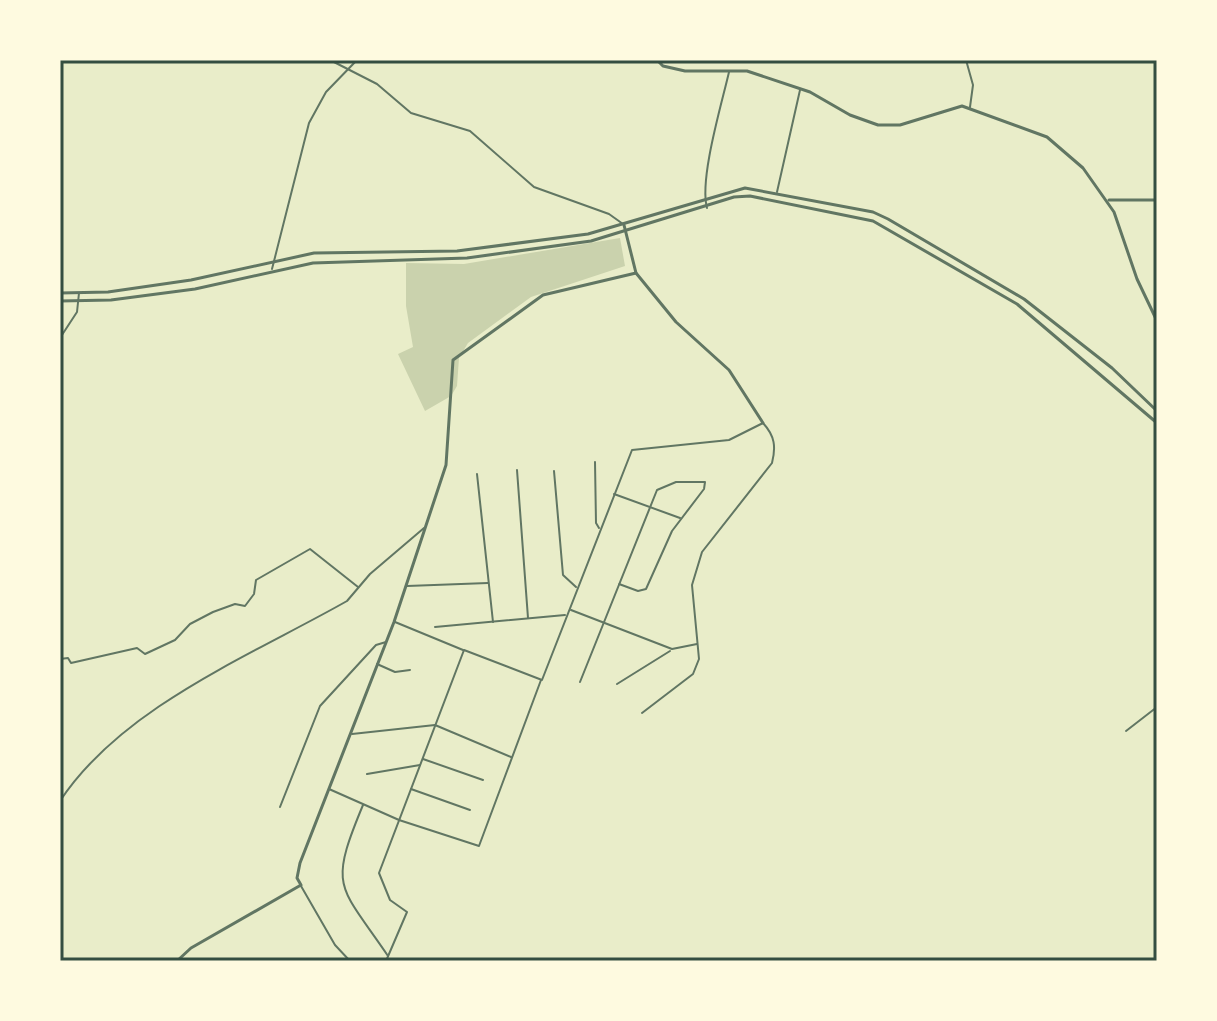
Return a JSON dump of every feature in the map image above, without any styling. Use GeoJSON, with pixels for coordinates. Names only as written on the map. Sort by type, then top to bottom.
{"type":"FeatureCollection","features":[{"type":"Feature","properties":{"kind":"street"},"geometry":{"type":"LineString","coordinates":[[330,60],[377,84],[411,113],[470,131],[534,187],[609,214],[624,225],[636,273],[676,322],[729,370],[772,433],[775,450],[772,463],[702,552],[696,568],[692,585],[699,659],[693,674],[642,713]]}},
{"type":"Feature","properties":{"kind":"street"},"geometry":{"type":"LineString","coordinates":[[272,269],[309,123],[326,92],[350,71],[357,60]]}},
{"type":"Feature","properties":{"kind":"street"},"geometry":{"type":"LineString","coordinates":[[657,60],[663,66],[685,71],[747,71],[800,89],[850,115],[885,126],[956,106],[970,107],[1061,146],[1107,200],[1121,227],[1137,279],[1157,321]]}},
{"type":"Feature","properties":{"kind":"street"},"geometry":{"type":"LineString","coordinates":[[966,60],[973,85],[970,107]]}},
{"type":"Feature","properties":{"kind":"street"},"geometry":{"type":"LineString","coordinates":[[707,208],[704,199],[729,70]]}},
{"type":"Feature","properties":{"kind":"street"},"geometry":{"type":"LineString","coordinates":[[777,192],[800,89]]}},
{"type":"Feature","properties":{"kind":"street"},"geometry":{"type":"LineString","coordinates":[[60,293],[191,280],[272,260],[328,253],[497,248],[624,225],[745,188],[873,212],[888,219],[1024,299],[1112,368],[1157,411]]}},
{"type":"Feature","properties":{"kind":"street"},"geometry":{"type":"LineString","coordinates":[[60,301],[195,289],[272,269],[313,263],[467,258],[591,241],[750,196],[873,221],[1017,304],[1157,423]]}},
{"type":"Feature","properties":{"kind":"street"},"geometry":{"type":"LineString","coordinates":[[1107,200],[1157,200]]}},
{"type":"Feature","properties":{"kind":"street"},"geometry":{"type":"LineString","coordinates":[[350,961],[335,945],[297,878],[328,788],[394,622],[446,465],[453,360],[543,295],[636,273]]}},
{"type":"Feature","properties":{"kind":"street"},"geometry":{"type":"LineString","coordinates":[[60,338],[77,312],[79,293]]}},
{"type":"Feature","properties":{"kind":"street"},"geometry":{"type":"LineString","coordinates":[[328,788],[399,820],[479,846],[632,450],[729,440],[763,423]]}},
{"type":"Feature","properties":{"kind":"street"},"geometry":{"type":"LineString","coordinates":[[595,462],[596,523],[601,529]]}},
{"type":"Feature","properties":{"kind":"street"},"geometry":{"type":"LineString","coordinates":[[517,470],[528,618]]}},
{"type":"Feature","properties":{"kind":"street"},"geometry":{"type":"LineString","coordinates":[[554,471],[563,575],[570,585],[578,588]]}},
{"type":"Feature","properties":{"kind":"street"},"geometry":{"type":"LineString","coordinates":[[477,474],[493,622]]}},
{"type":"Feature","properties":{"kind":"street"},"geometry":{"type":"LineString","coordinates":[[580,682],[649,507],[662,486],[705,482],[704,489],[681,519],[646,589],[638,591],[619,584]]}},
{"type":"Feature","properties":{"kind":"street"},"geometry":{"type":"LineString","coordinates":[[614,494],[681,519]]}},
{"type":"Feature","properties":{"kind":"street"},"geometry":{"type":"LineString","coordinates":[[60,801],[74,779],[138,719],[347,601],[399,547],[425,528]]}},
{"type":"Feature","properties":{"kind":"street"},"geometry":{"type":"LineString","coordinates":[[60,659],[68,658],[71,663],[137,648],[145,654],[175,640],[190,624],[213,612],[235,604],[245,606],[254,594],[256,580],[310,549],[358,587]]}},
{"type":"Feature","properties":{"kind":"street"},"geometry":{"type":"LineString","coordinates":[[406,586],[420,588],[489,583]]}},
{"type":"Feature","properties":{"kind":"street"},"geometry":{"type":"LineString","coordinates":[[569,609],[672,649]]}},
{"type":"Feature","properties":{"kind":"street"},"geometry":{"type":"LineString","coordinates":[[435,627],[567,615]]}},
{"type":"Feature","properties":{"kind":"street"},"geometry":{"type":"LineString","coordinates":[[394,622],[542,680]]}},
{"type":"Feature","properties":{"kind":"street"},"geometry":{"type":"LineString","coordinates":[[280,807],[320,706],[376,645],[386,642]]}},
{"type":"Feature","properties":{"kind":"street"},"geometry":{"type":"LineString","coordinates":[[617,684],[672,649],[698,643]]}},
{"type":"Feature","properties":{"kind":"street"},"geometry":{"type":"LineString","coordinates":[[386,961],[407,912],[390,900],[379,873],[464,650]]}},
{"type":"Feature","properties":{"kind":"street"},"geometry":{"type":"LineString","coordinates":[[377,664],[395,672],[410,670]]}},
{"type":"Feature","properties":{"kind":"street"},"geometry":{"type":"LineString","coordinates":[[1126,731],[1157,707]]}},
{"type":"Feature","properties":{"kind":"street"},"geometry":{"type":"LineString","coordinates":[[349,734],[435,725],[512,757]]}},
{"type":"Feature","properties":{"kind":"street"},"geometry":{"type":"LineString","coordinates":[[423,759],[483,780]]}},
{"type":"Feature","properties":{"kind":"street"},"geometry":{"type":"LineString","coordinates":[[367,774],[420,765]]}},
{"type":"Feature","properties":{"kind":"street"},"geometry":{"type":"LineString","coordinates":[[411,789],[470,810]]}},
{"type":"Feature","properties":{"kind":"street"},"geometry":{"type":"LineString","coordinates":[[363,804],[340,874],[350,900],[388,956]]}},
{"type":"Feature","properties":{"kind":"street"},"geometry":{"type":"LineString","coordinates":[[177,961],[191,948],[301,885]]}},
{"type":"Feature","properties":{"kind":"green space"},"geometry":{"type":"Polygon","coordinates":[[[620,238],[625,266],[531,297],[468,343],[459,358],[457,386],[451,396],[425,411],[398,354],[413,347],[406,306],[406,263],[464,264],[620,238]]]}}]}
